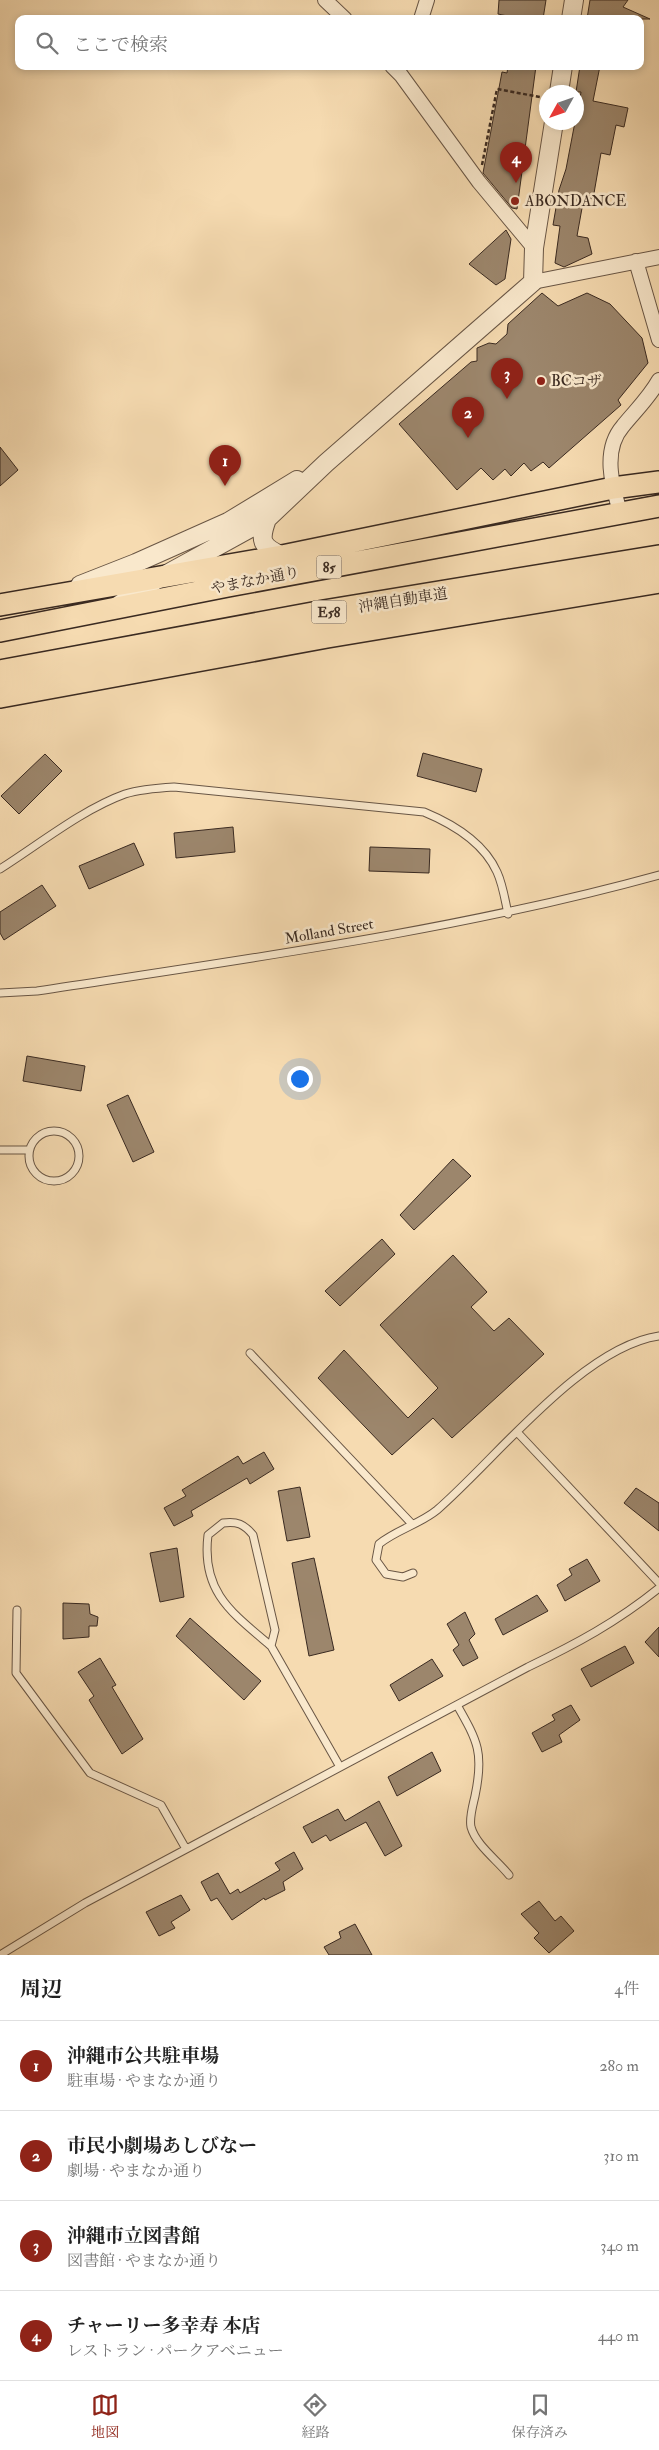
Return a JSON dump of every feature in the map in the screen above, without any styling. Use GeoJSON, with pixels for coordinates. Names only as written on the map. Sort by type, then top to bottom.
{"type":"FeatureCollection","features":[{"type":"Feature","properties":{"kind":"highway","name":"沖縄自動車道"},"geometry":{"type":"LineString","coordinates":[[0,673],[324,613],[659,558]]}},
{"type":"Feature","properties":{"kind":"highway","name":"沖縄自動車道"},"geometry":{"type":"LineString","coordinates":[[0,695],[327,636],[659,580]]}},
{"type":"Feature","properties":{"kind":"main road","name":"やまなか通り"},"geometry":{"type":"LineString","coordinates":[[0,605],[282,556],[613,488],[659,482]]}},
{"type":"Feature","properties":{"kind":"main road","name":"やまなか通り"},"geometry":{"type":"LineString","coordinates":[[0,631],[228,586],[659,506]]}},
{"type":"Feature","properties":{"kind":"street"},"geometry":{"type":"LineString","coordinates":[[325,0],[341,15]]}},
{"type":"Feature","properties":{"kind":"street"},"geometry":{"type":"LineString","coordinates":[[422,15],[427,0]]}},
{"type":"Feature","properties":{"kind":"street"},"geometry":{"type":"LineString","coordinates":[[572,15],[574,0]]}},
{"type":"Feature","properties":{"kind":"street"},"geometry":{"type":"LineString","coordinates":[[400,70],[479,182],[534,248]]}},
{"type":"Feature","properties":{"kind":"street"},"geometry":{"type":"LineString","coordinates":[[556,85],[561,70]]}},
{"type":"Feature","properties":{"kind":"street"},"geometry":{"type":"LineString","coordinates":[[533,282],[534,248],[553,130]]}},
{"type":"Feature","properties":{"kind":"street"},"geometry":{"type":"LineString","coordinates":[[142,579],[267,519],[326,463],[533,282],[659,257]]}},
{"type":"Feature","properties":{"kind":"street"},"geometry":{"type":"LineString","coordinates":[[636,262],[659,340]]}},
{"type":"Feature","properties":{"kind":"street"},"geometry":{"type":"LineString","coordinates":[[620,512],[613,488],[610,454],[621,428],[646,402],[659,380]]}},
{"type":"Feature","properties":{"kind":"street"},"geometry":{"type":"LineString","coordinates":[[113,609],[142,579],[228,522],[326,463]]}},
{"type":"Feature","properties":{"kind":"street"},"geometry":{"type":"LineString","coordinates":[[267,519],[262,533],[262,540],[268,549],[282,556]]}},
{"type":"Feature","properties":{"kind":"street"},"geometry":{"type":"LineString","coordinates":[[142,579],[157,594],[199,585],[228,586]]}},
{"type":"Feature","properties":{"kind":"lane"},"geometry":{"type":"LineString","coordinates":[[0,869],[96,808],[145,789],[174,787],[424,812],[446,822],[486,854],[498,873],[508,914]]}},
{"type":"Feature","properties":{"kind":"lane","name":"Molland Street"},"geometry":{"type":"LineString","coordinates":[[0,993],[37,991],[270,955],[508,914],[659,875]]}},
{"type":"Feature","properties":{"kind":"lane"},"geometry":{"type":"LineString","coordinates":[[48,1131],[64,1132],[72,1138],[78,1147],[77,1167],[70,1176],[60,1180],[42,1179],[34,1172],[29,1163],[28,1150],[32,1141],[40,1134],[48,1131]]}},
{"type":"Feature","properties":{"kind":"lane"},"geometry":{"type":"LineString","coordinates":[[0,1150],[28,1150]]}},
{"type":"Feature","properties":{"kind":"lane"},"geometry":{"type":"LineString","coordinates":[[413,1573],[403,1577],[386,1574],[376,1560],[379,1544],[386,1538],[436,1511],[555,1397],[614,1351],[641,1339],[659,1336]]}},
{"type":"Feature","properties":{"kind":"lane"},"geometry":{"type":"LineString","coordinates":[[250,1353],[412,1524]]}},
{"type":"Feature","properties":{"kind":"lane"},"geometry":{"type":"LineString","coordinates":[[517,1432],[659,1584]]}},
{"type":"Feature","properties":{"kind":"lane"},"geometry":{"type":"LineString","coordinates":[[271,1646],[276,1630],[253,1535],[247,1527],[239,1523],[223,1523],[208,1535],[207,1554],[212,1578],[222,1602],[271,1646],[340,1767]]}},
{"type":"Feature","properties":{"kind":"lane"},"geometry":{"type":"LineString","coordinates":[[5,1954],[85,1903],[457,1705],[591,1636],[629,1612],[659,1588]]}},
{"type":"Feature","properties":{"kind":"lane"},"geometry":{"type":"LineString","coordinates":[[17,1610],[16,1673],[90,1773],[161,1805],[186,1849]]}},
{"type":"Feature","properties":{"kind":"lane"},"geometry":{"type":"LineString","coordinates":[[457,1705],[474,1735],[479,1752],[480,1772],[470,1825],[477,1840],[509,1874]]}},
{"type":"Feature","properties":{"kind":"path"},"geometry":{"type":"LineString","coordinates":[[479,182],[496,89],[539,94]]}},
{"type":"Feature","properties":{"kind":"building"},"geometry":{"type":"Polygon","coordinates":[[[499,0],[546,0],[544,15],[498,14],[499,0]]]}},
{"type":"Feature","properties":{"kind":"building"},"geometry":{"type":"Polygon","coordinates":[[[590,0],[628,0],[623,7],[641,15],[588,15],[590,0]]]}},
{"type":"Feature","properties":{"kind":"building"},"geometry":{"type":"Polygon","coordinates":[[[507,70],[535,70],[517,209],[512,208],[483,173],[502,72],[507,73],[507,70]]]}},
{"type":"Feature","properties":{"kind":"building"},"geometry":{"type":"Polygon","coordinates":[[[579,70],[599,70],[593,101],[628,108],[624,127],[616,125],[610,155],[601,153],[593,199],[584,197],[577,236],[588,238],[592,254],[564,267],[555,263],[560,226],[553,225],[559,190],[566,169],[573,130],[584,130],[584,85],[577,85],[579,70]]]}},
{"type":"Feature","properties":{"kind":"building"},"geometry":{"type":"Polygon","coordinates":[[[506,230],[511,239],[505,279],[496,285],[469,264],[506,230]]]}},
{"type":"Feature","properties":{"kind":"building","name":"BCコザ"},"geometry":{"type":"Polygon","coordinates":[[[542,293],[558,306],[587,293],[610,304],[642,338],[648,363],[618,400],[621,405],[549,468],[543,462],[531,471],[524,463],[511,476],[505,469],[493,480],[481,468],[457,490],[399,424],[471,362],[477,361],[477,348],[489,343],[496,344],[507,334],[508,324],[542,293]]]}},
{"type":"Feature","properties":{"kind":"building"},"geometry":{"type":"Polygon","coordinates":[[[0,447],[18,470],[0,486],[0,447]]]}},
{"type":"Feature","properties":{"kind":"building"},"geometry":{"type":"Polygon","coordinates":[[[423,753],[482,769],[476,792],[417,776],[423,753]]]}},
{"type":"Feature","properties":{"kind":"building"},"geometry":{"type":"Polygon","coordinates":[[[45,754],[62,771],[19,814],[1,796],[45,754]]]}},
{"type":"Feature","properties":{"kind":"building"},"geometry":{"type":"Polygon","coordinates":[[[233,827],[235,852],[176,858],[174,833],[233,827]]]}},
{"type":"Feature","properties":{"kind":"building"},"geometry":{"type":"Polygon","coordinates":[[[134,843],[144,865],[89,889],[79,866],[134,843]]]}},
{"type":"Feature","properties":{"kind":"building"},"geometry":{"type":"Polygon","coordinates":[[[370,847],[430,849],[429,873],[369,871],[370,847]]]}},
{"type":"Feature","properties":{"kind":"building"},"geometry":{"type":"Polygon","coordinates":[[[42,885],[56,906],[4,940],[0,933],[0,912],[42,885]]]}},
{"type":"Feature","properties":{"kind":"building"},"geometry":{"type":"Polygon","coordinates":[[[27,1056],[85,1066],[81,1091],[23,1081],[27,1056]]]}},
{"type":"Feature","properties":{"kind":"building"},"geometry":{"type":"Polygon","coordinates":[[[128,1095],[154,1152],[133,1162],[107,1105],[128,1095]]]}},
{"type":"Feature","properties":{"kind":"building"},"geometry":{"type":"Polygon","coordinates":[[[453,1159],[471,1176],[414,1230],[400,1215],[453,1159]]]}},
{"type":"Feature","properties":{"kind":"building"},"geometry":{"type":"Polygon","coordinates":[[[382,1239],[395,1254],[340,1306],[325,1291],[382,1239]]]}},
{"type":"Feature","properties":{"kind":"building"},"geometry":{"type":"Polygon","coordinates":[[[453,1255],[487,1292],[471,1307],[494,1331],[509,1318],[544,1354],[452,1438],[433,1418],[392,1455],[318,1378],[344,1350],[408,1418],[438,1388],[380,1325],[453,1255]]]}},
{"type":"Feature","properties":{"kind":"building"},"geometry":{"type":"Polygon","coordinates":[[[264,1452],[274,1469],[250,1484],[247,1478],[191,1511],[193,1516],[174,1526],[164,1508],[186,1496],[182,1490],[238,1456],[243,1464],[264,1452]]]}},
{"type":"Feature","properties":{"kind":"building"},"geometry":{"type":"Polygon","coordinates":[[[300,1487],[310,1537],[287,1541],[278,1491],[300,1487]]]}},
{"type":"Feature","properties":{"kind":"building"},"geometry":{"type":"Polygon","coordinates":[[[636,1488],[659,1503],[659,1531],[624,1503],[636,1488]]]}},
{"type":"Feature","properties":{"kind":"building"},"geometry":{"type":"Polygon","coordinates":[[[177,1548],[184,1597],[160,1602],[150,1553],[177,1548]]]}},
{"type":"Feature","properties":{"kind":"building"},"geometry":{"type":"Polygon","coordinates":[[[314,1558],[334,1650],[309,1656],[292,1563],[314,1558]]]}},
{"type":"Feature","properties":{"kind":"building"},"geometry":{"type":"Polygon","coordinates":[[[587,1559],[600,1581],[565,1601],[557,1585],[572,1575],[569,1569],[587,1559]]]}},
{"type":"Feature","properties":{"kind":"building"},"geometry":{"type":"Polygon","coordinates":[[[537,1595],[548,1611],[503,1635],[495,1619],[537,1595]]]}},
{"type":"Feature","properties":{"kind":"building"},"geometry":{"type":"Polygon","coordinates":[[[63,1603],[89,1604],[90,1614],[98,1617],[97,1626],[89,1626],[89,1637],[63,1639],[63,1603]]]}},
{"type":"Feature","properties":{"kind":"building"},"geometry":{"type":"Polygon","coordinates":[[[465,1612],[475,1634],[469,1640],[478,1658],[463,1666],[453,1650],[459,1645],[447,1624],[465,1612]]]}},
{"type":"Feature","properties":{"kind":"building"},"geometry":{"type":"Polygon","coordinates":[[[190,1618],[261,1681],[244,1700],[176,1636],[190,1618]]]}},
{"type":"Feature","properties":{"kind":"building"},"geometry":{"type":"Polygon","coordinates":[[[659,1627],[659,1657],[645,1642],[659,1627]]]}},
{"type":"Feature","properties":{"kind":"building"},"geometry":{"type":"Polygon","coordinates":[[[625,1646],[634,1663],[591,1687],[581,1669],[625,1646]]]}},
{"type":"Feature","properties":{"kind":"building"},"geometry":{"type":"Polygon","coordinates":[[[100,1658],[116,1685],[112,1687],[143,1739],[122,1754],[89,1700],[94,1696],[78,1672],[100,1658]]]}},
{"type":"Feature","properties":{"kind":"building"},"geometry":{"type":"Polygon","coordinates":[[[432,1659],[443,1676],[399,1701],[390,1685],[432,1659]]]}},
{"type":"Feature","properties":{"kind":"building"},"geometry":{"type":"Polygon","coordinates":[[[571,1705],[580,1720],[559,1735],[562,1742],[542,1752],[532,1733],[555,1720],[552,1715],[571,1705]]]}},
{"type":"Feature","properties":{"kind":"building"},"geometry":{"type":"Polygon","coordinates":[[[432,1752],[441,1771],[397,1796],[388,1777],[432,1752]]]}},
{"type":"Feature","properties":{"kind":"building"},"geometry":{"type":"Polygon","coordinates":[[[379,1801],[402,1846],[385,1856],[366,1822],[330,1841],[326,1835],[312,1843],[303,1827],[338,1809],[345,1821],[379,1801]]]}},
{"type":"Feature","properties":{"kind":"building"},"geometry":{"type":"Polygon","coordinates":[[[294,1852],[303,1869],[283,1882],[285,1890],[265,1900],[264,1898],[232,1920],[217,1898],[211,1901],[201,1882],[218,1873],[230,1894],[238,1889],[240,1893],[280,1870],[275,1863],[294,1852]]]}},
{"type":"Feature","properties":{"kind":"building"},"geometry":{"type":"Polygon","coordinates":[[[181,1895],[190,1910],[171,1922],[175,1928],[159,1936],[146,1912],[181,1895]]]}},
{"type":"Feature","properties":{"kind":"building"},"geometry":{"type":"Polygon","coordinates":[[[539,1901],[555,1921],[561,1916],[574,1931],[549,1953],[534,1938],[539,1933],[521,1914],[539,1901]]]}},
{"type":"Feature","properties":{"kind":"building"},"geometry":{"type":"Polygon","coordinates":[[[355,1924],[372,1955],[329,1955],[324,1947],[341,1938],[339,1932],[355,1924]]]}},
{"type":"Feature","properties":{"kind":"place","name":"チャーリー多幸寿 本店"},"geometry":{"type":"Point","coordinates":[516,183]}},
{"type":"Feature","properties":{"kind":"place","name":"ABONDANCE"},"geometry":{"type":"Point","coordinates":[515,201]}},
{"type":"Feature","properties":{"kind":"place","name":"BCコザ"},"geometry":{"type":"Point","coordinates":[541,381]}},
{"type":"Feature","properties":{"kind":"place","name":"沖縄市立図書館"},"geometry":{"type":"Point","coordinates":[507,399]}},
{"type":"Feature","properties":{"kind":"place","name":"市民小劇場あしびなー"},"geometry":{"type":"Point","coordinates":[468,438]}},
{"type":"Feature","properties":{"kind":"place","name":"沖縄市公共駐車場"},"geometry":{"type":"Point","coordinates":[225,486]}}]}
